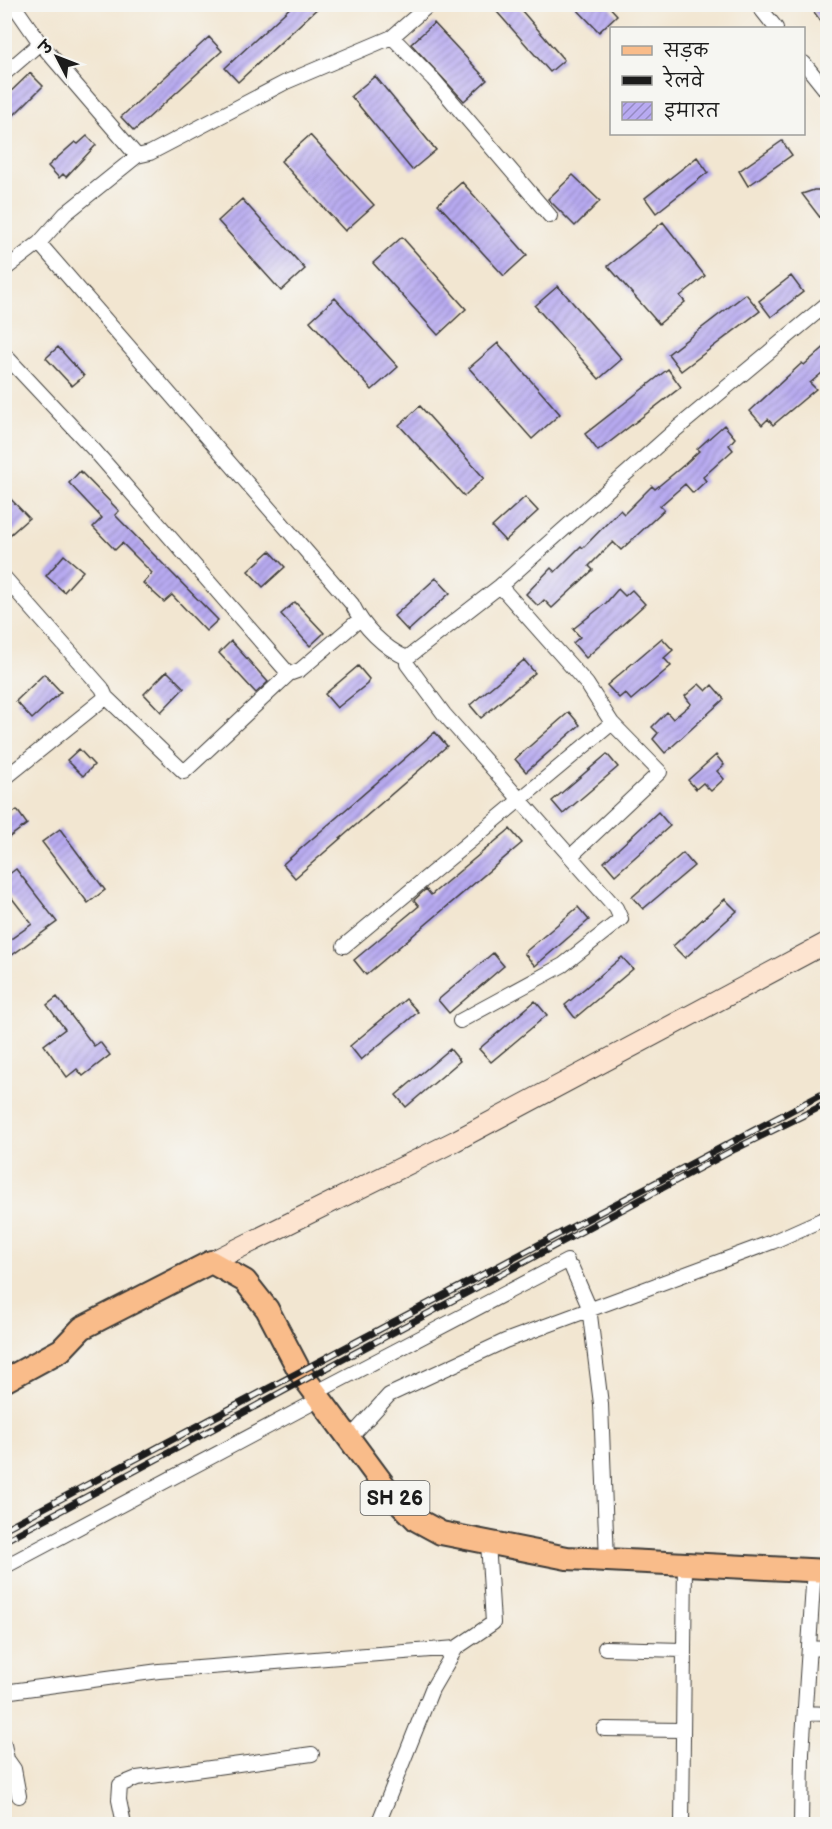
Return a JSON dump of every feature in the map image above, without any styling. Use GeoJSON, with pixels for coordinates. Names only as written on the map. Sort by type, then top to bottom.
{"type":"FeatureCollection","features":[{"type":"Feature","properties":{"kind":"main road"},"geometry":{"type":"LineString","coordinates":[[4,1381],[61,1350],[82,1328],[211,1262]]}},
{"type":"Feature","properties":{"kind":"main road","name":"SH 26"},"geometry":{"type":"LineString","coordinates":[[211,1262],[245,1281],[267,1309],[300,1372],[388,1491],[417,1520],[441,1533],[567,1558],[821,1570]]}},
{"type":"Feature","properties":{"kind":"main road"},"geometry":{"type":"LineString","coordinates":[[4,1363],[66,1329],[82,1328]]}},
{"type":"Feature","properties":{"kind":"street"},"geometry":{"type":"LineString","coordinates":[[13,4],[40,43],[137,156]]}},
{"type":"Feature","properties":{"kind":"street"},"geometry":{"type":"LineString","coordinates":[[4,270],[39,243],[65,214],[137,156],[150,153],[286,82],[392,37],[430,4]]}},
{"type":"Feature","properties":{"kind":"street"},"geometry":{"type":"LineString","coordinates":[[757,4],[775,27]]}},
{"type":"Feature","properties":{"kind":"street"},"geometry":{"type":"LineString","coordinates":[[392,37],[433,79],[550,216]]}},
{"type":"Feature","properties":{"kind":"street"},"geometry":{"type":"LineString","coordinates":[[4,74],[40,43]]}},
{"type":"Feature","properties":{"kind":"street"},"geometry":{"type":"LineString","coordinates":[[805,64],[828,93]]}},
{"type":"Feature","properties":{"kind":"street"},"geometry":{"type":"LineString","coordinates":[[39,243],[352,604],[359,620],[394,652],[407,658]]}},
{"type":"Feature","properties":{"kind":"street"},"geometry":{"type":"LineString","coordinates":[[407,658],[500,586],[674,431],[828,303]]}},
{"type":"Feature","properties":{"kind":"street"},"geometry":{"type":"LineString","coordinates":[[4,354],[95,451],[290,674]]}},
{"type":"Feature","properties":{"kind":"street"},"geometry":{"type":"LineString","coordinates":[[4,577],[102,688],[106,697],[184,772],[290,674],[300,670],[359,620]]}},
{"type":"Feature","properties":{"kind":"street"},"geometry":{"type":"LineString","coordinates":[[500,586],[588,684],[612,723],[660,772],[571,856]]}},
{"type":"Feature","properties":{"kind":"street"},"geometry":{"type":"LineString","coordinates":[[407,658],[407,664],[444,714],[616,908],[621,919],[563,965],[460,1021]]}},
{"type":"Feature","properties":{"kind":"street"},"geometry":{"type":"LineString","coordinates":[[4,779],[106,697]]}},
{"type":"Feature","properties":{"kind":"street"},"geometry":{"type":"LineString","coordinates":[[344,946],[612,723]]}},
{"type":"Feature","properties":{"kind":"street"},"geometry":{"type":"LineString","coordinates":[[211,1262],[455,1141],[828,942]]}},
{"type":"Feature","properties":{"kind":"street"},"geometry":{"type":"LineString","coordinates":[[349,1438],[389,1395],[505,1341],[772,1242],[828,1217]]}},
{"type":"Feature","properties":{"kind":"street"},"geometry":{"type":"LineString","coordinates":[[4,1568],[317,1396],[570,1264],[589,1308],[601,1404],[607,1560]]}},
{"type":"Feature","properties":{"kind":"street"},"geometry":{"type":"LineString","coordinates":[[378,1824],[432,1689],[456,1648],[493,1623],[488,1542]]}},
{"type":"Feature","properties":{"kind":"street"},"geometry":{"type":"LineString","coordinates":[[681,1824],[685,1563]]}},
{"type":"Feature","properties":{"kind":"street"},"geometry":{"type":"LineString","coordinates":[[801,1824],[809,1648],[821,1570]]}},
{"type":"Feature","properties":{"kind":"street"},"geometry":{"type":"LineString","coordinates":[[4,1692],[159,1671],[456,1648]]}},
{"type":"Feature","properties":{"kind":"street"},"geometry":{"type":"LineString","coordinates":[[605,1648],[683,1650]]}},
{"type":"Feature","properties":{"kind":"street"},"geometry":{"type":"LineString","coordinates":[[809,1648],[828,1649]]}},
{"type":"Feature","properties":{"kind":"street"},"geometry":{"type":"LineString","coordinates":[[805,1713],[828,1714]]}},
{"type":"Feature","properties":{"kind":"street"},"geometry":{"type":"LineString","coordinates":[[604,1729],[682,1730]]}},
{"type":"Feature","properties":{"kind":"street"},"geometry":{"type":"LineString","coordinates":[[5,1754],[14,1769],[19,1796]]}},
{"type":"Feature","properties":{"kind":"street"},"geometry":{"type":"LineString","coordinates":[[124,1824],[119,1800],[120,1785],[137,1778],[312,1754]]}},
{"type":"Feature","properties":{"kind":"building"},"geometry":{"type":"Polygon","coordinates":[[[294,4],[322,4],[238,82],[225,68],[294,4]]]}},
{"type":"Feature","properties":{"kind":"building"},"geometry":{"type":"Polygon","coordinates":[[[490,4],[516,4],[564,60],[550,72],[490,4]]]}},
{"type":"Feature","properties":{"kind":"building"},"geometry":{"type":"Polygon","coordinates":[[[572,4],[607,4],[617,15],[599,32],[572,4]]]}},
{"type":"Feature","properties":{"kind":"building"},"geometry":{"type":"Polygon","coordinates":[[[808,4],[828,4],[828,31],[808,4]]]}},
{"type":"Feature","properties":{"kind":"building"},"geometry":{"type":"Polygon","coordinates":[[[434,23],[487,80],[464,101],[411,44],[434,23]]]}},
{"type":"Feature","properties":{"kind":"building"},"geometry":{"type":"Polygon","coordinates":[[[209,37],[222,51],[134,131],[121,117],[209,37]]]}},
{"type":"Feature","properties":{"kind":"building"},"geometry":{"type":"Polygon","coordinates":[[[30,73],[43,86],[4,125],[4,98],[30,73]]]}},
{"type":"Feature","properties":{"kind":"building"},"geometry":{"type":"Polygon","coordinates":[[[375,76],[436,150],[412,170],[351,96],[375,76]]]}},
{"type":"Feature","properties":{"kind":"building"},"geometry":{"type":"Polygon","coordinates":[[[310,135],[374,205],[345,231],[281,161],[310,135]]]}},
{"type":"Feature","properties":{"kind":"building"},"geometry":{"type":"Polygon","coordinates":[[[87,136],[96,145],[66,177],[63,174],[59,178],[48,166],[75,142],[78,144],[87,136]]]}},
{"type":"Feature","properties":{"kind":"building"},"geometry":{"type":"Polygon","coordinates":[[[782,141],[792,155],[748,186],[739,171],[782,141]]]}},
{"type":"Feature","properties":{"kind":"building"},"geometry":{"type":"Polygon","coordinates":[[[697,157],[708,172],[656,213],[645,198],[697,157]]]}},
{"type":"Feature","properties":{"kind":"building"},"geometry":{"type":"Polygon","coordinates":[[[573,175],[600,201],[575,226],[548,199],[573,175]]]}},
{"type":"Feature","properties":{"kind":"building"},"geometry":{"type":"Polygon","coordinates":[[[462,182],[527,255],[504,276],[438,204],[462,182]]]}},
{"type":"Feature","properties":{"kind":"building"},"geometry":{"type":"Polygon","coordinates":[[[820,190],[828,198],[828,228],[802,194],[820,190]]]}},
{"type":"Feature","properties":{"kind":"building"},"geometry":{"type":"Polygon","coordinates":[[[242,199],[305,269],[281,291],[218,221],[242,199]]]}},
{"type":"Feature","properties":{"kind":"building"},"geometry":{"type":"Polygon","coordinates":[[[663,222],[705,276],[680,296],[685,302],[659,324],[608,266],[663,222]]]}},
{"type":"Feature","properties":{"kind":"building"},"geometry":{"type":"Polygon","coordinates":[[[402,237],[466,309],[438,335],[373,263],[402,237]]]}},
{"type":"Feature","properties":{"kind":"building"},"geometry":{"type":"Polygon","coordinates":[[[791,276],[803,292],[771,317],[759,301],[791,276]]]}},
{"type":"Feature","properties":{"kind":"building"},"geometry":{"type":"Polygon","coordinates":[[[558,286],[622,359],[599,379],[535,306],[558,286]]]}},
{"type":"Feature","properties":{"kind":"building"},"geometry":{"type":"Polygon","coordinates":[[[746,294],[760,311],[681,371],[668,354],[746,294]]]}},
{"type":"Feature","properties":{"kind":"building"},"geometry":{"type":"Polygon","coordinates":[[[335,298],[398,367],[372,390],[310,321],[335,298]]]}},
{"type":"Feature","properties":{"kind":"building"},"geometry":{"type":"Polygon","coordinates":[[[498,343],[560,414],[532,439],[469,368],[498,343]]]}},
{"type":"Feature","properties":{"kind":"building"},"geometry":{"type":"Polygon","coordinates":[[[828,344],[828,368],[810,383],[816,389],[773,425],[768,419],[762,425],[750,411],[802,363],[804,365],[828,344]]]}},
{"type":"Feature","properties":{"kind":"building"},"geometry":{"type":"Polygon","coordinates":[[[58,347],[84,376],[72,386],[46,358],[58,347]]]}},
{"type":"Feature","properties":{"kind":"building"},"geometry":{"type":"Polygon","coordinates":[[[668,369],[681,387],[598,451],[585,434],[668,369]]]}},
{"type":"Feature","properties":{"kind":"building"},"geometry":{"type":"Polygon","coordinates":[[[420,406],[484,478],[464,496],[399,425],[420,406]]]}},
{"type":"Feature","properties":{"kind":"building"},"geometry":{"type":"Polygon","coordinates":[[[724,425],[735,438],[729,445],[733,450],[703,477],[706,481],[693,493],[685,484],[660,506],[664,510],[621,550],[613,542],[589,566],[593,570],[552,608],[544,600],[538,606],[526,594],[551,568],[555,572],[581,546],[583,548],[620,510],[624,514],[652,486],[655,489],[684,465],[699,451],[697,449],[724,425]]]}},
{"type":"Feature","properties":{"kind":"building"},"geometry":{"type":"Polygon","coordinates":[[[80,471],[119,511],[115,515],[218,620],[206,631],[172,595],[164,602],[143,583],[152,573],[122,543],[115,550],[93,527],[102,518],[69,483],[80,471]]]}},
{"type":"Feature","properties":{"kind":"building"},"geometry":{"type":"Polygon","coordinates":[[[4,492],[29,518],[4,540],[4,492]]]}},
{"type":"Feature","properties":{"kind":"building"},"geometry":{"type":"Polygon","coordinates":[[[525,497],[538,511],[505,541],[492,527],[525,497]]]}},
{"type":"Feature","properties":{"kind":"building"},"geometry":{"type":"Polygon","coordinates":[[[270,551],[285,567],[263,587],[248,571],[270,551]]]}},
{"type":"Feature","properties":{"kind":"building"},"geometry":{"type":"Polygon","coordinates":[[[64,555],[83,571],[64,592],[46,576],[64,555]]]}},
{"type":"Feature","properties":{"kind":"building"},"geometry":{"type":"Polygon","coordinates":[[[436,578],[450,593],[408,631],[394,616],[436,578]]]}},
{"type":"Feature","properties":{"kind":"building"},"geometry":{"type":"Polygon","coordinates":[[[618,589],[625,596],[632,590],[645,604],[586,658],[573,643],[580,637],[573,629],[606,603],[618,589]]]}},
{"type":"Feature","properties":{"kind":"building"},"geometry":{"type":"Polygon","coordinates":[[[295,602],[324,633],[310,646],[281,614],[295,602]]]}},
{"type":"Feature","properties":{"kind":"building"},"geometry":{"type":"Polygon","coordinates":[[[662,638],[673,650],[664,658],[671,666],[631,700],[625,693],[619,698],[607,685],[662,638]]]}},
{"type":"Feature","properties":{"kind":"building"},"geometry":{"type":"Polygon","coordinates":[[[231,641],[268,682],[256,693],[219,653],[231,641]]]}},
{"type":"Feature","properties":{"kind":"building"},"geometry":{"type":"Polygon","coordinates":[[[524,660],[535,673],[481,718],[470,705],[524,660]]]}},
{"type":"Feature","properties":{"kind":"building"},"geometry":{"type":"Polygon","coordinates":[[[358,666],[369,679],[367,684],[337,708],[325,694],[358,666]]]}},
{"type":"Feature","properties":{"kind":"building"},"geometry":{"type":"Polygon","coordinates":[[[167,671],[184,688],[161,712],[144,694],[167,671]]]}},
{"type":"Feature","properties":{"kind":"building"},"geometry":{"type":"Polygon","coordinates":[[[44,674],[61,692],[32,719],[16,701],[44,674]]]}},
{"type":"Feature","properties":{"kind":"building"},"geometry":{"type":"Polygon","coordinates":[[[699,684],[706,691],[712,685],[724,699],[665,753],[653,739],[658,733],[652,727],[667,712],[673,719],[691,704],[685,696],[699,684]]]}},
{"type":"Feature","properties":{"kind":"building"},"geometry":{"type":"Polygon","coordinates":[[[569,712],[580,725],[526,772],[515,759],[569,712]]]}},
{"type":"Feature","properties":{"kind":"building"},"geometry":{"type":"Polygon","coordinates":[[[435,732],[447,746],[295,878],[283,864],[435,732]]]}},
{"type":"Feature","properties":{"kind":"building"},"geometry":{"type":"Polygon","coordinates":[[[79,749],[94,765],[83,776],[67,760],[79,749]]]}},
{"type":"Feature","properties":{"kind":"building"},"geometry":{"type":"Polygon","coordinates":[[[607,754],[618,767],[563,814],[552,801],[607,754]]]}},
{"type":"Feature","properties":{"kind":"building"},"geometry":{"type":"Polygon","coordinates":[[[716,755],[724,765],[717,771],[724,779],[711,791],[703,783],[696,789],[688,780],[716,755]]]}},
{"type":"Feature","properties":{"kind":"building"},"geometry":{"type":"Polygon","coordinates":[[[17,810],[27,824],[4,841],[4,820],[17,810]]]}},
{"type":"Feature","properties":{"kind":"building"},"geometry":{"type":"Polygon","coordinates":[[[658,812],[670,826],[615,875],[604,862],[658,812]]]}},
{"type":"Feature","properties":{"kind":"building"},"geometry":{"type":"Polygon","coordinates":[[[60,829],[105,890],[88,903],[42,842],[60,829]]]}},
{"type":"Feature","properties":{"kind":"building"},"geometry":{"type":"Polygon","coordinates":[[[510,829],[522,843],[366,975],[354,960],[419,906],[414,900],[426,889],[431,895],[510,829]]]}},
{"type":"Feature","properties":{"kind":"building"},"geometry":{"type":"Polygon","coordinates":[[[683,853],[694,866],[643,909],[632,897],[683,853]]]}},
{"type":"Feature","properties":{"kind":"building"},"geometry":{"type":"Polygon","coordinates":[[[16,869],[57,922],[4,961],[4,944],[32,924],[4,888],[4,878],[16,869]]]}},
{"type":"Feature","properties":{"kind":"building"},"geometry":{"type":"Polygon","coordinates":[[[725,899],[737,911],[685,958],[673,946],[725,899]]]}},
{"type":"Feature","properties":{"kind":"building"},"geometry":{"type":"Polygon","coordinates":[[[578,907],[589,920],[535,966],[524,953],[578,907]]]}},
{"type":"Feature","properties":{"kind":"building"},"geometry":{"type":"Polygon","coordinates":[[[493,953],[504,966],[449,1013],[438,1000],[493,953]]]}},
{"type":"Feature","properties":{"kind":"building"},"geometry":{"type":"Polygon","coordinates":[[[622,957],[633,969],[575,1018],[565,1005],[622,957]]]}},
{"type":"Feature","properties":{"kind":"building"},"geometry":{"type":"Polygon","coordinates":[[[57,997],[94,1046],[100,1042],[110,1055],[83,1076],[77,1069],[67,1077],[44,1045],[65,1029],[47,1005],[57,997]]]}},
{"type":"Feature","properties":{"kind":"building"},"geometry":{"type":"Polygon","coordinates":[[[406,999],[418,1012],[361,1060],[350,1046],[406,999]]]}},
{"type":"Feature","properties":{"kind":"building"},"geometry":{"type":"Polygon","coordinates":[[[535,1001],[547,1015],[491,1062],[479,1049],[535,1001]]]}},
{"type":"Feature","properties":{"kind":"building"},"geometry":{"type":"Polygon","coordinates":[[[450,1049],[460,1061],[406,1107],[396,1095],[450,1049]]]}},
{"type":"Feature","properties":{"kind":"railway"},"geometry":{"type":"LineString","coordinates":[[4,1529],[828,1091]]}},
{"type":"Feature","properties":{"kind":"railway"},"geometry":{"type":"LineString","coordinates":[[4,1541],[735,1149],[828,1103]]}}]}
